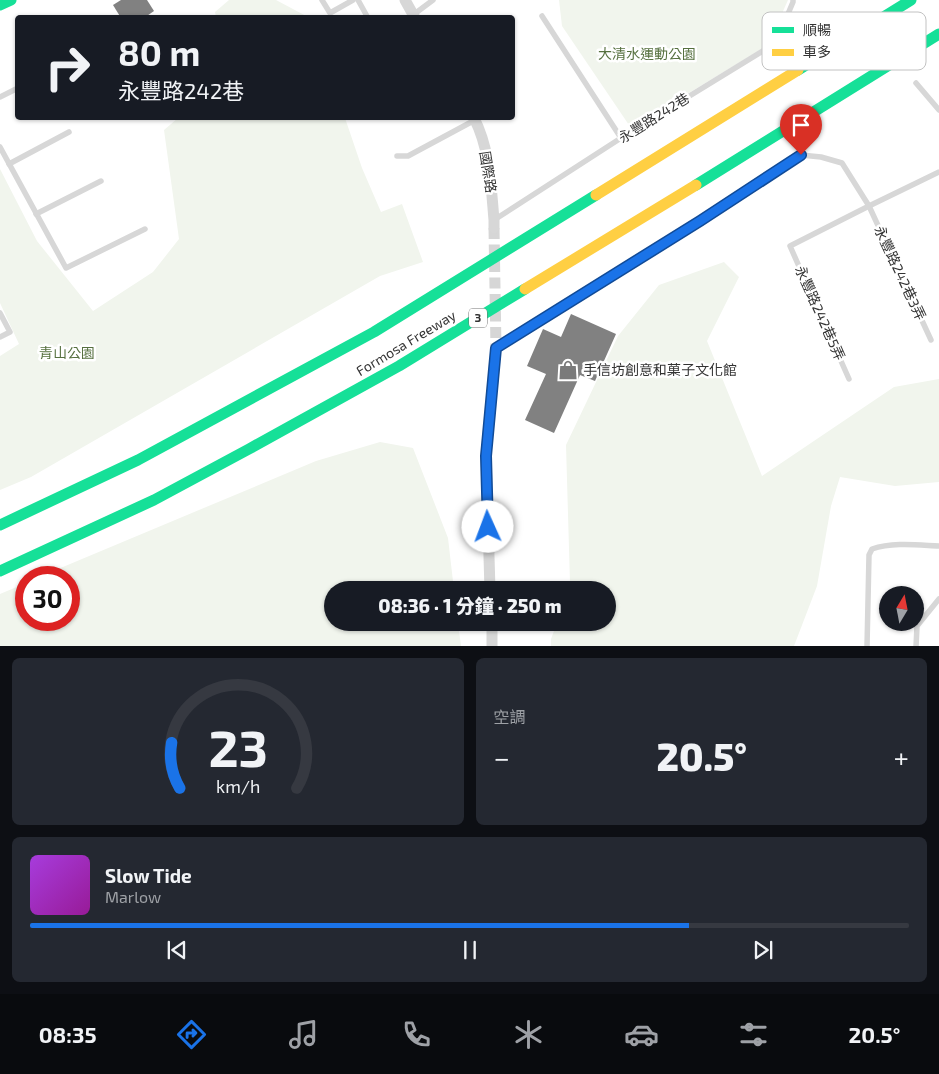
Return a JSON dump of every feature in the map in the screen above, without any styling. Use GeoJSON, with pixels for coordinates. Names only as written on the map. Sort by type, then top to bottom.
{"type":"FeatureCollection","features":[{"type":"Feature","properties":{"kind":"main road"},"geometry":{"type":"LineString","coordinates":[[0,5],[11,0]]}},
{"type":"Feature","properties":{"kind":"main road","name":"Formosa Freeway"},"geometry":{"type":"LineString","coordinates":[[892,12],[911,0]]}},
{"type":"Feature","properties":{"kind":"main road","name":"Formosa Freeway"},"geometry":{"type":"LineString","coordinates":[[926,42],[939,34]]}},
{"type":"Feature","properties":{"kind":"main road","name":"Formosa Freeway"},"geometry":{"type":"LineString","coordinates":[[0,525],[138,460],[374,332],[798,70]]}},
{"type":"Feature","properties":{"kind":"main road","name":"Formosa Freeway"},"geometry":{"type":"LineString","coordinates":[[0,571],[154,500],[399,366],[882,70]]}},
{"type":"Feature","properties":{"kind":"street"},"geometry":{"type":"LineString","coordinates":[[405,0],[413,15]]}},
{"type":"Feature","properties":{"kind":"street","name":"國際路"},"geometry":{"type":"LineString","coordinates":[[474,120],[483,140],[490,169],[494,224]]}},
{"type":"Feature","properties":{"kind":"street"},"geometry":{"type":"LineString","coordinates":[[490,581],[486,456],[496,348]]}},
{"type":"Feature","properties":{"kind":"street"},"geometry":{"type":"LineString","coordinates":[[492,631],[492,646]]}},
{"type":"Feature","properties":{"kind":"lane"},"geometry":{"type":"LineString","coordinates":[[322,0],[330,13],[353,0]]}},
{"type":"Feature","properties":{"kind":"lane"},"geometry":{"type":"LineString","coordinates":[[358,0],[366,15]]}},
{"type":"Feature","properties":{"kind":"lane"},"geometry":{"type":"LineString","coordinates":[[415,15],[434,0]]}},
{"type":"Feature","properties":{"kind":"lane","name":"永豐路242巷"},"geometry":{"type":"LineString","coordinates":[[789,12],[793,0]]}},
{"type":"Feature","properties":{"kind":"lane"},"geometry":{"type":"LineString","coordinates":[[542,16],[621,138]]}},
{"type":"Feature","properties":{"kind":"lane","name":"永豐路242巷"},"geometry":{"type":"LineString","coordinates":[[494,224],[621,138],[762,51]]}},
{"type":"Feature","properties":{"kind":"lane"},"geometry":{"type":"LineString","coordinates":[[916,83],[939,110]]}},
{"type":"Feature","properties":{"kind":"lane"},"geometry":{"type":"LineString","coordinates":[[0,97],[15,90]]}},
{"type":"Feature","properties":{"kind":"lane"},"geometry":{"type":"LineString","coordinates":[[397,156],[408,156],[472,120]]}},
{"type":"Feature","properties":{"kind":"lane"},"geometry":{"type":"LineString","coordinates":[[9,164],[69,132]]}},
{"type":"Feature","properties":{"kind":"lane"},"geometry":{"type":"LineString","coordinates":[[0,147],[66,268],[145,229]]}},
{"type":"Feature","properties":{"kind":"lane"},"geometry":{"type":"LineString","coordinates":[[496,348],[700,221],[801,155],[821,156],[842,162],[869,206],[939,172]]}},
{"type":"Feature","properties":{"kind":"lane"},"geometry":{"type":"LineString","coordinates":[[36,214],[101,181]]}},
{"type":"Feature","properties":{"kind":"lane","name":"永豐路242巷5弄"},"geometry":{"type":"LineString","coordinates":[[849,379],[790,246],[869,206]]}},
{"type":"Feature","properties":{"kind":"lane","name":"永豐路242巷3弄"},"geometry":{"type":"LineString","coordinates":[[869,206],[931,340]]}},
{"type":"Feature","properties":{"kind":"lane"},"geometry":{"type":"LineString","coordinates":[[0,313],[10,332],[0,337]]}},
{"type":"Feature","properties":{"kind":"lane"},"geometry":{"type":"LineString","coordinates":[[867,646],[869,555],[872,549],[880,546],[901,544],[939,546]]}},
{"type":"Feature","properties":{"kind":"lane"},"geometry":{"type":"LineString","coordinates":[[916,646],[917,626],[939,599]]}},
{"type":"Feature","properties":{"kind":"green space"},"geometry":{"type":"Polygon","coordinates":[[[229,0],[276,0],[304,15],[216,15],[215,12],[229,0]]]}},
{"type":"Feature","properties":{"kind":"green space","name":"大清水運動公園"},"geometry":{"type":"Polygon","coordinates":[[[559,0],[788,0],[783,12],[762,12],[762,49],[631,128],[562,26],[559,0]]]}},
{"type":"Feature","properties":{"kind":"green space","name":"青山公園"},"geometry":{"type":"Polygon","coordinates":[[[176,120],[346,120],[362,168],[381,212],[402,204],[423,262],[380,276],[31,477],[0,490],[0,356],[19,344],[0,303],[0,169],[37,241],[93,311],[153,272],[179,239],[164,130],[176,120]]]}},
{"type":"Feature","properties":{"kind":"green space"},"geometry":{"type":"Polygon","coordinates":[[[724,262],[739,277],[707,341],[762,476],[894,387],[939,379],[939,482],[895,486],[840,477],[831,506],[817,586],[794,646],[551,646],[554,631],[616,631],[616,581],[570,581],[566,445],[618,336],[659,285],[724,262]]]}},
{"type":"Feature","properties":{"kind":"green space"},"geometry":{"type":"Polygon","coordinates":[[[380,442],[413,448],[448,538],[453,581],[324,581],[324,631],[459,631],[461,646],[0,646],[0,594],[15,588],[15,631],[80,631],[80,566],[65,566],[316,461],[380,442]]]}},
{"type":"Feature","properties":{"kind":"building"},"geometry":{"type":"Polygon","coordinates":[[[121,0],[147,0],[154,11],[148,15],[119,15],[113,5],[121,0]]]}},
{"type":"Feature","properties":{"kind":"building","name":"手信坊創意和菓子文化館"},"geometry":{"type":"Polygon","coordinates":[[[571,314],[616,334],[595,381],[580,375],[554,433],[525,420],[546,374],[527,366],[543,329],[561,337],[571,314]]]}},
{"type":"Feature","properties":{"kind":"tunnel"},"geometry":{"type":"LineString","coordinates":[[494,228],[496,348]]}},
{"type":"Feature","properties":{"kind":"traffic: fast"},"geometry":{"type":"LineString","coordinates":[[0,5],[11,0]]}},
{"type":"Feature","properties":{"kind":"traffic: fast"},"geometry":{"type":"LineString","coordinates":[[892,12],[911,0]]}},
{"type":"Feature","properties":{"kind":"traffic: fast"},"geometry":{"type":"LineString","coordinates":[[926,42],[939,34]]}},
{"type":"Feature","properties":{"kind":"traffic: fast"},"geometry":{"type":"LineString","coordinates":[[696,185],[881,70]]}},
{"type":"Feature","properties":{"kind":"traffic: fast"},"geometry":{"type":"LineString","coordinates":[[0,525],[138,460],[374,332],[596,195]]}},
{"type":"Feature","properties":{"kind":"traffic: fast"},"geometry":{"type":"LineString","coordinates":[[0,571],[154,500],[249,449],[399,366],[525,289]]}},
{"type":"Feature","properties":{"kind":"traffic: slow"},"geometry":{"type":"LineString","coordinates":[[596,195],[798,70]]}},
{"type":"Feature","properties":{"kind":"traffic: slow"},"geometry":{"type":"LineString","coordinates":[[525,289],[696,185]]}},
{"type":"Feature","properties":{"kind":"place","name":"手信坊創意和菓子文化館"},"geometry":{"type":"Point","coordinates":[568,370]}},
{"type":"Feature","properties":{"kind":"route"},"geometry":{"type":"LineString","coordinates":[[488,527],[486,456],[496,348],[700,221],[801,155]]}}]}
